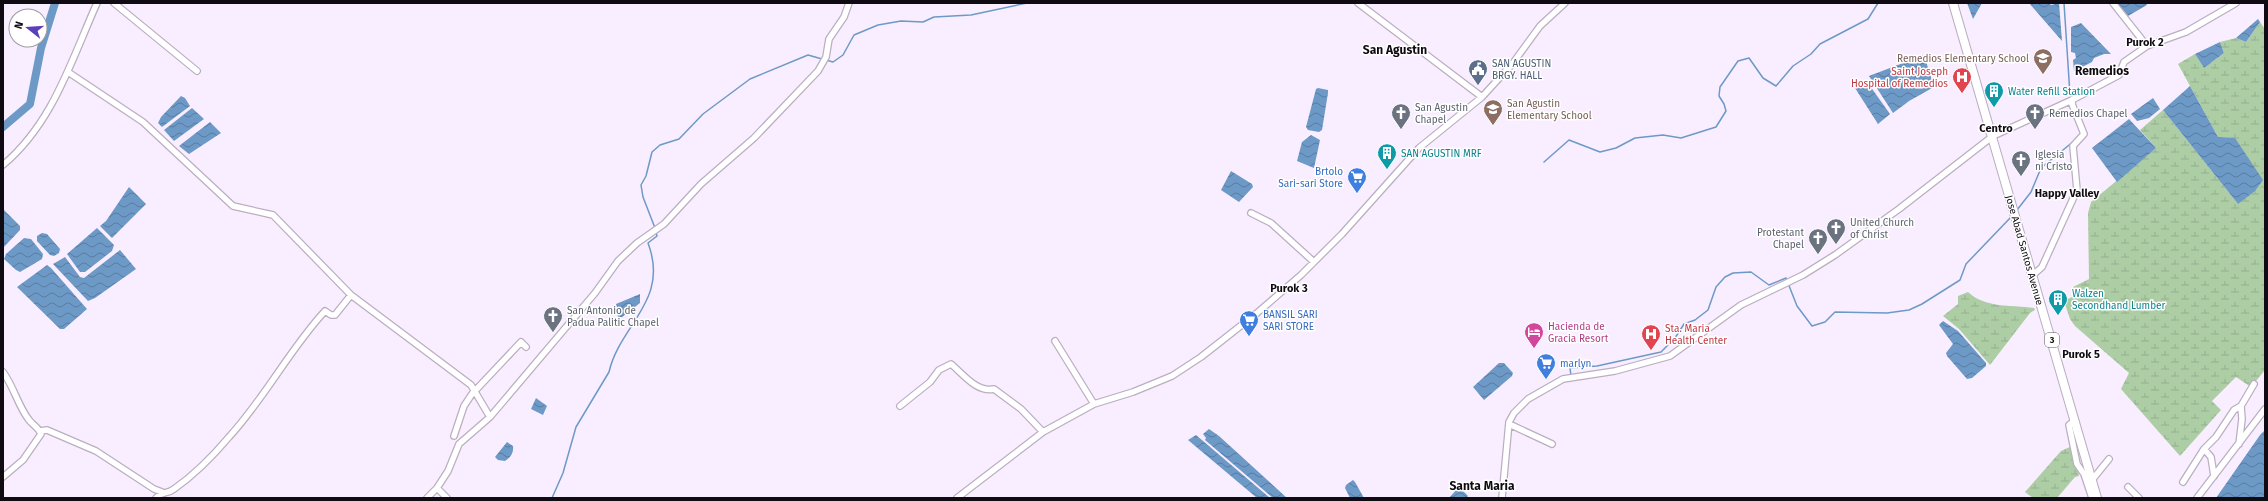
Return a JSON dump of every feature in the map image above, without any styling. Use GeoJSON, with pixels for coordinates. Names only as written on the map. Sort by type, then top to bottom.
{"type":"FeatureCollection","features":[{"type":"Feature","properties":{"kind":"highway","name":"Jose Abad Santos Avenue"},"geometry":{"type":"LineString","coordinates":[[1953,3],[1993,136],[2011,203],[2097,498]]}},
{"type":"Feature","properties":{"kind":"street"},"geometry":{"type":"LineString","coordinates":[[3,165],[28,140],[59,94],[97,3]]}},
{"type":"Feature","properties":{"kind":"street"},"geometry":{"type":"LineString","coordinates":[[114,3],[197,71]]}},
{"type":"Feature","properties":{"kind":"street"},"geometry":{"type":"LineString","coordinates":[[427,498],[437,488],[448,471],[459,444],[490,417],[595,293],[618,261],[637,243],[664,224],[701,184],[754,138],[824,63],[829,39],[844,17],[849,3]]}},
{"type":"Feature","properties":{"kind":"street"},"geometry":{"type":"LineString","coordinates":[[1358,3],[1482,97]]}},
{"type":"Feature","properties":{"kind":"street"},"geometry":{"type":"LineString","coordinates":[[957,498],[1043,432],[1094,404],[1133,392],[1172,376],[1201,357],[1257,313],[1314,262],[1347,229],[1419,148],[1482,97],[1513,63],[1540,26],[1565,3]]}},
{"type":"Feature","properties":{"kind":"street"},"geometry":{"type":"LineString","coordinates":[[2113,3],[2147,46]]}},
{"type":"Feature","properties":{"kind":"street"},"geometry":{"type":"LineString","coordinates":[[1502,498],[1509,424],[1514,413],[1528,399],[1563,379],[1615,371],[1670,356],[1741,304],[1803,275],[1899,209],[1993,136],[2073,99],[2119,75],[2124,62],[2147,46],[2186,32],[2236,3]]}},
{"type":"Feature","properties":{"kind":"street"},"geometry":{"type":"LineString","coordinates":[[68,72],[142,122],[233,206],[273,215],[351,295],[476,390],[490,417]]}},
{"type":"Feature","properties":{"kind":"street"},"geometry":{"type":"LineString","coordinates":[[2033,275],[2042,267],[2077,190],[2073,146],[2082,137],[2084,131],[2072,104],[2073,99]]}},
{"type":"Feature","properties":{"kind":"street"},"geometry":{"type":"LineString","coordinates":[[1252,213],[1271,223],[1314,262]]}},
{"type":"Feature","properties":{"kind":"street"},"geometry":{"type":"LineString","coordinates":[[36,427],[90,447],[154,489],[162,492],[173,490],[192,475],[229,438],[290,357],[306,332],[325,311],[335,315],[351,295]]}},
{"type":"Feature","properties":{"kind":"street"},"geometry":{"type":"LineString","coordinates":[[1055,341],[1094,404]]}},
{"type":"Feature","properties":{"kind":"street"},"geometry":{"type":"LineString","coordinates":[[454,436],[464,406],[476,390],[521,342],[526,347]]}},
{"type":"Feature","properties":{"kind":"street"},"geometry":{"type":"LineString","coordinates":[[900,406],[930,382],[939,370],[951,364],[979,388],[989,390],[994,389],[1004,394],[1043,432]]}},
{"type":"Feature","properties":{"kind":"street"},"geometry":{"type":"LineString","coordinates":[[3,372],[40,436],[22,460],[3,477]]}},
{"type":"Feature","properties":{"kind":"street"},"geometry":{"type":"LineString","coordinates":[[2183,482],[2204,449],[2216,437],[2234,410],[2241,406],[2254,384]]}},
{"type":"Feature","properties":{"kind":"street"},"geometry":{"type":"LineString","coordinates":[[2238,444],[2242,419],[2241,406]]}},
{"type":"Feature","properties":{"kind":"street"},"geometry":{"type":"LineString","coordinates":[[2197,498],[2265,409]]}},
{"type":"Feature","properties":{"kind":"street"},"geometry":{"type":"LineString","coordinates":[[2075,420],[2069,426],[2076,462],[2084,474],[2092,498]]}},
{"type":"Feature","properties":{"kind":"street"},"geometry":{"type":"LineString","coordinates":[[1509,424],[1552,444]]}},
{"type":"Feature","properties":{"kind":"street"},"geometry":{"type":"LineString","coordinates":[[2204,449],[2211,457],[2214,476]]}},
{"type":"Feature","properties":{"kind":"street"},"geometry":{"type":"LineString","coordinates":[[2092,480],[2109,458]]}},
{"type":"Feature","properties":{"kind":"street"},"geometry":{"type":"LineString","coordinates":[[2128,487],[2139,498]]}},
{"type":"Feature","properties":{"kind":"street"},"geometry":{"type":"LineString","coordinates":[[437,488],[447,498]]}},
{"type":"Feature","properties":{"kind":"street"},"geometry":{"type":"LineString","coordinates":[[156,498],[162,492]]}},
{"type":"Feature","properties":{"kind":"street"},"geometry":{"type":"LineString","coordinates":[[965,493],[970,498]]}},
{"type":"Feature","properties":{"kind":"green space"},"geometry":{"type":"Polygon","coordinates":[[[2260,22],[2265,29],[2265,370],[2251,387],[2236,377],[2212,401],[2221,410],[2180,456],[2121,389],[2129,373],[2075,326],[2070,319],[2064,301],[2074,296],[2073,287],[2089,279],[2088,213],[2091,202],[2156,148],[2140,130],[2163,110],[2238,204],[2218,137],[2178,64],[2195,54],[2204,68],[2224,53],[2220,42],[2236,38],[2246,42],[2260,22]]]}},
{"type":"Feature","properties":{"kind":"green space"},"geometry":{"type":"Polygon","coordinates":[[[1968,292],[1982,301],[1999,305],[2034,308],[2035,310],[2030,313],[1990,365],[1959,329],[1943,316],[1958,304],[1958,296],[1968,292]]]}},
{"type":"Feature","properties":{"kind":"green space"},"geometry":{"type":"Polygon","coordinates":[[[2072,446],[2079,476],[2075,477],[2057,498],[2033,498],[2025,492],[2061,451],[2072,446]]]}},
{"type":"Feature","properties":{"kind":"water"},"geometry":{"type":"Polygon","coordinates":[[[1967,3],[1982,3],[1973,19],[1967,3]]]}},
{"type":"Feature","properties":{"kind":"water"},"geometry":{"type":"Polygon","coordinates":[[[2029,3],[2049,3],[2051,5],[2059,3],[2062,41],[2029,3]]]}},
{"type":"Feature","properties":{"kind":"water"},"geometry":{"type":"Polygon","coordinates":[[[2117,3],[2146,3],[2147,5],[2128,16],[2117,3]]]}},
{"type":"Feature","properties":{"kind":"water"},"geometry":{"type":"Polygon","coordinates":[[[2258,19],[2260,22],[2246,42],[2236,38],[2258,19]]]}},
{"type":"Feature","properties":{"kind":"water"},"geometry":{"type":"Polygon","coordinates":[[[2081,23],[2111,54],[2104,54],[2094,58],[2092,62],[2074,71],[2073,60],[2076,58],[2075,53],[2071,52],[2071,27],[2081,23]]]}},
{"type":"Feature","properties":{"kind":"water"},"geometry":{"type":"Polygon","coordinates":[[[2220,42],[2224,53],[2204,68],[2195,54],[2220,42]]]}},
{"type":"Feature","properties":{"kind":"water"},"geometry":{"type":"Polygon","coordinates":[[[1924,55],[1934,87],[1909,101],[1893,113],[1869,76],[1924,55]]]}},
{"type":"Feature","properties":{"kind":"water"},"geometry":{"type":"Polygon","coordinates":[[[1870,86],[1890,114],[1878,124],[1855,88],[1870,86]]]}},
{"type":"Feature","properties":{"kind":"water"},"geometry":{"type":"Polygon","coordinates":[[[2190,86],[2218,137],[2235,138],[2263,180],[2255,191],[2238,204],[2163,110],[2190,86]]]}},
{"type":"Feature","properties":{"kind":"water"},"geometry":{"type":"Polygon","coordinates":[[[1316,89],[1328,90],[1322,130],[1319,132],[1308,130],[1306,127],[1316,89]]]}},
{"type":"Feature","properties":{"kind":"water"},"geometry":{"type":"Polygon","coordinates":[[[181,96],[185,98],[190,106],[162,127],[158,123],[161,117],[181,96]]]}},
{"type":"Feature","properties":{"kind":"water"},"geometry":{"type":"Polygon","coordinates":[[[2153,98],[2160,109],[2149,118],[2137,121],[2131,114],[2153,98]]]}},
{"type":"Feature","properties":{"kind":"water"},"geometry":{"type":"Polygon","coordinates":[[[192,108],[204,119],[174,141],[164,130],[192,108]]]}},
{"type":"Feature","properties":{"kind":"water"},"geometry":{"type":"Polygon","coordinates":[[[2129,119],[2156,148],[2117,182],[2092,148],[2129,119]]]}},
{"type":"Feature","properties":{"kind":"water"},"geometry":{"type":"Polygon","coordinates":[[[210,122],[221,133],[189,154],[179,146],[210,122]]]}},
{"type":"Feature","properties":{"kind":"water"},"geometry":{"type":"Polygon","coordinates":[[[1311,135],[1320,140],[1314,168],[1297,161],[1302,142],[1311,135]]]}},
{"type":"Feature","properties":{"kind":"water"},"geometry":{"type":"Polygon","coordinates":[[[1231,171],[1252,184],[1253,187],[1239,202],[1221,190],[1231,171]]]}},
{"type":"Feature","properties":{"kind":"water"},"geometry":{"type":"Polygon","coordinates":[[[129,187],[146,204],[112,238],[100,226],[106,221],[129,187]]]}},
{"type":"Feature","properties":{"kind":"water"},"geometry":{"type":"Polygon","coordinates":[[[3,209],[20,226],[20,230],[3,248],[3,209]]]}},
{"type":"Feature","properties":{"kind":"water"},"geometry":{"type":"Polygon","coordinates":[[[97,228],[114,245],[112,251],[85,272],[80,272],[67,254],[97,228]]]}},
{"type":"Feature","properties":{"kind":"water"},"geometry":{"type":"Polygon","coordinates":[[[42,233],[47,234],[60,249],[59,253],[54,256],[50,255],[37,241],[37,236],[42,233]]]}},
{"type":"Feature","properties":{"kind":"water"},"geometry":{"type":"Polygon","coordinates":[[[24,238],[31,239],[43,254],[42,259],[20,272],[4,259],[6,254],[24,238]]]}},
{"type":"Feature","properties":{"kind":"water"},"geometry":{"type":"Polygon","coordinates":[[[120,250],[136,269],[95,298],[88,301],[53,264],[65,257],[80,277],[84,278],[120,250]]]}},
{"type":"Feature","properties":{"kind":"water"},"geometry":{"type":"Polygon","coordinates":[[[47,265],[87,309],[64,329],[60,329],[17,287],[47,265]]]}},
{"type":"Feature","properties":{"kind":"water"},"geometry":{"type":"Polygon","coordinates":[[[640,294],[640,303],[622,317],[618,317],[616,304],[640,294]]]}},
{"type":"Feature","properties":{"kind":"water"},"geometry":{"type":"Polygon","coordinates":[[[1943,321],[1958,331],[1986,363],[1986,366],[1972,378],[1967,379],[1947,356],[1946,353],[1953,344],[1939,325],[1943,321]]]}},
{"type":"Feature","properties":{"kind":"water"},"geometry":{"type":"Polygon","coordinates":[[[1499,363],[1504,363],[1513,373],[1512,376],[1484,400],[1473,387],[1499,363]]]}},
{"type":"Feature","properties":{"kind":"water"},"geometry":{"type":"Polygon","coordinates":[[[536,398],[547,406],[543,415],[531,409],[536,398]]]}},
{"type":"Feature","properties":{"kind":"water"},"geometry":{"type":"Polygon","coordinates":[[[1209,429],[1219,436],[1287,498],[1273,498],[1205,440],[1206,438],[1203,434],[1209,429]]]}},
{"type":"Feature","properties":{"kind":"water"},"geometry":{"type":"Polygon","coordinates":[[[2265,430],[2265,498],[2216,498],[2260,435],[2265,430]]]}},
{"type":"Feature","properties":{"kind":"water"},"geometry":{"type":"Polygon","coordinates":[[[1196,435],[1270,498],[1257,498],[1188,440],[1196,435]]]}},
{"type":"Feature","properties":{"kind":"water"},"geometry":{"type":"Polygon","coordinates":[[[507,442],[513,446],[511,455],[505,461],[498,460],[495,457],[507,442]]]}},
{"type":"Feature","properties":{"kind":"water"},"geometry":{"type":"Polygon","coordinates":[[[1353,480],[1364,498],[1350,498],[1345,488],[1346,485],[1353,480]]]}},
{"type":"Feature","properties":{"kind":"water"},"geometry":{"type":"Polygon","coordinates":[[[1458,488],[1460,488],[1468,496],[1466,498],[1449,498],[1458,488]]]}},
{"type":"Feature","properties":{"kind":"waterway"},"geometry":{"type":"LineString","coordinates":[[3,127],[30,104],[41,48],[55,3]]}},
{"type":"Feature","properties":{"kind":"waterway"},"geometry":{"type":"LineString","coordinates":[[826,60],[833,62],[843,55],[854,35],[878,25],[901,21],[923,22],[934,17],[971,15],[1027,3]]}},
{"type":"Feature","properties":{"kind":"waterway"},"geometry":{"type":"LineString","coordinates":[[1544,162],[1569,140],[1600,152],[1616,148],[1635,138],[1663,135],[1681,138],[1716,127],[1726,111],[1719,96],[1720,87],[1738,61],[1749,58],[1763,78],[1776,86],[1793,66],[1811,54],[1820,44],[1868,19],[1878,3]]}},
{"type":"Feature","properties":{"kind":"waterway"},"geometry":{"type":"LineString","coordinates":[[2064,3],[2070,95]]}},
{"type":"Feature","properties":{"kind":"waterway"},"geometry":{"type":"LineString","coordinates":[[655,228],[643,197],[641,185],[646,176],[652,152],[660,145],[679,139],[703,114],[750,79],[808,55],[822,59]]}},
{"type":"Feature","properties":{"kind":"waterway"},"geometry":{"type":"LineString","coordinates":[[2017,210],[2031,192],[2041,168],[2074,141]]}},
{"type":"Feature","properties":{"kind":"waterway"},"geometry":{"type":"LineString","coordinates":[[1571,376],[1570,368],[1597,366],[1661,352],[1675,338],[1684,324],[1695,320],[1708,310],[1716,287],[1725,277],[1733,273],[1751,272],[1769,285],[1786,278],[1797,306],[1812,326],[1825,322],[1835,312],[1887,313],[1909,310],[1922,304],[1960,280],[1966,264],[2012,216]]}},
{"type":"Feature","properties":{"kind":"waterway"},"geometry":{"type":"LineString","coordinates":[[552,498],[563,473],[576,427],[609,372],[615,355],[648,297],[653,281],[653,263],[648,243],[657,236],[656,232]]}},
{"type":"Feature","properties":{"kind":"place","name":"Remedios Elementary School"},"geometry":{"type":"Point","coordinates":[2043,75]}},
{"type":"Feature","properties":{"kind":"place","name":"SAN AGUSTIN BRGY. HALL"},"geometry":{"type":"Point","coordinates":[1478,86]}},
{"type":"Feature","properties":{"kind":"place","name":"Saint Joseph Hospital of Remedios"},"geometry":{"type":"Point","coordinates":[1962,94]}},
{"type":"Feature","properties":{"kind":"place","name":"Water Refill Station"},"geometry":{"type":"Point","coordinates":[1994,108]}},
{"type":"Feature","properties":{"kind":"place","name":"San Agustin Elementary School"},"geometry":{"type":"Point","coordinates":[1493,126]}},
{"type":"Feature","properties":{"kind":"place","name":"San Agustin Chapel"},"geometry":{"type":"Point","coordinates":[1401,130]}},
{"type":"Feature","properties":{"kind":"place","name":"Remedios Chapel"},"geometry":{"type":"Point","coordinates":[2035,130]}},
{"type":"Feature","properties":{"kind":"place","name":"SAN AGUSTIN MRF"},"geometry":{"type":"Point","coordinates":[1387,170]}},
{"type":"Feature","properties":{"kind":"place","name":"Iglesia ni Cristo"},"geometry":{"type":"Point","coordinates":[2021,177]}},
{"type":"Feature","properties":{"kind":"place","name":"Brtolo Sari-sari Store"},"geometry":{"type":"Point","coordinates":[1357,194]}},
{"type":"Feature","properties":{"kind":"place","name":"United Church of Christ"},"geometry":{"type":"Point","coordinates":[1836,245]}},
{"type":"Feature","properties":{"kind":"place","name":"Protestant Chapel"},"geometry":{"type":"Point","coordinates":[1818,255]}},
{"type":"Feature","properties":{"kind":"place","name":"Walzen Secondhand Lumber"},"geometry":{"type":"Point","coordinates":[2058,316]}},
{"type":"Feature","properties":{"kind":"place","name":"San Antonio de Padua Palitic Chapel"},"geometry":{"type":"Point","coordinates":[553,333]}},
{"type":"Feature","properties":{"kind":"place","name":"BANSIL SARI SARI STORE"},"geometry":{"type":"Point","coordinates":[1249,337]}},
{"type":"Feature","properties":{"kind":"place","name":"Hacienda de Gracia Resort"},"geometry":{"type":"Point","coordinates":[1534,349]}},
{"type":"Feature","properties":{"kind":"place","name":"Sta. Maria Health Center"},"geometry":{"type":"Point","coordinates":[1651,351]}},
{"type":"Feature","properties":{"kind":"place","name":"marlyn"},"geometry":{"type":"Point","coordinates":[1546,380]}},
{"type":"Feature","properties":{"kind":"district","name":"Purok 2"},"geometry":{"type":"Point","coordinates":[2145,42]}},
{"type":"Feature","properties":{"kind":"district","name":"San Agustin"},"geometry":{"type":"Point","coordinates":[1395,50]}},
{"type":"Feature","properties":{"kind":"district","name":"Remedios"},"geometry":{"type":"Point","coordinates":[2102,71]}},
{"type":"Feature","properties":{"kind":"district","name":"Centro"},"geometry":{"type":"Point","coordinates":[1996,128]}},
{"type":"Feature","properties":{"kind":"district","name":"Happy Valley"},"geometry":{"type":"Point","coordinates":[2067,193]}},
{"type":"Feature","properties":{"kind":"district","name":"Purok 3"},"geometry":{"type":"Point","coordinates":[1289,288]}},
{"type":"Feature","properties":{"kind":"district","name":"Purok 5"},"geometry":{"type":"Point","coordinates":[2081,354]}},
{"type":"Feature","properties":{"kind":"district","name":"Santa Maria"},"geometry":{"type":"Point","coordinates":[1482,486]}}]}
